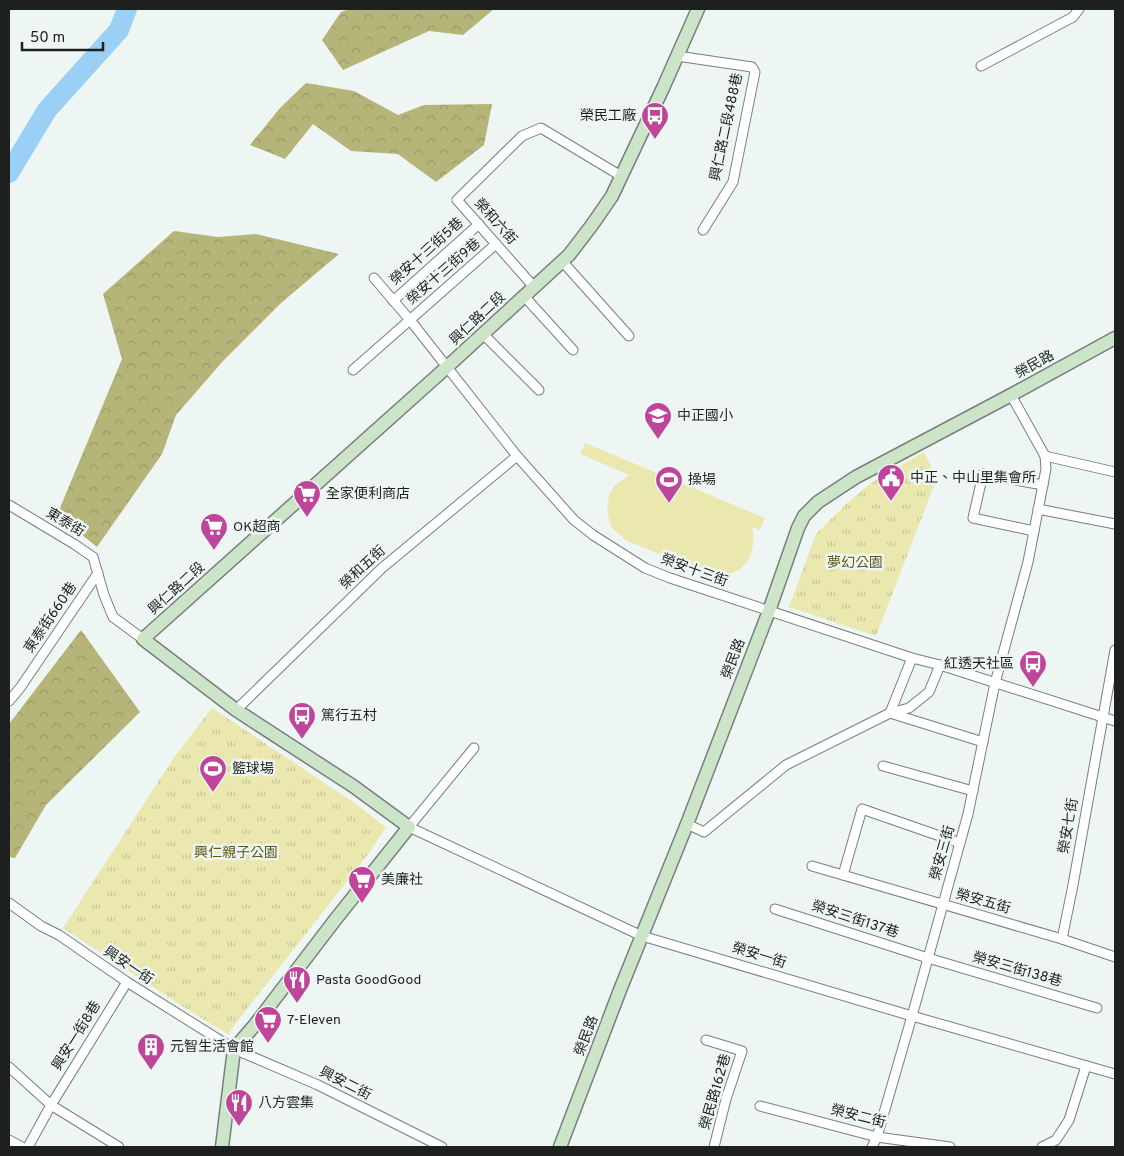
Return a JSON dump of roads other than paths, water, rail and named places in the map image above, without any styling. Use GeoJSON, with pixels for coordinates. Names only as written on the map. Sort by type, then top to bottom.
{"type":"FeatureCollection","features":[{"type":"Feature","properties":{"kind":"street","name":"興仁路二段"},"geometry":{"type":"LineString","coordinates":[[143,639],[447,367],[569,255],[612,196],[698,9]]}},
{"type":"Feature","properties":{"kind":"street"},"geometry":{"type":"LineString","coordinates":[[981,66],[1073,17],[1079,9]]}},
{"type":"Feature","properties":{"kind":"street","name":"興仁路二段488巷"},"geometry":{"type":"LineString","coordinates":[[677,56],[752,67],[754,72],[733,182],[703,230]]}},
{"type":"Feature","properties":{"kind":"street","name":"榮和六街"},"geometry":{"type":"LineString","coordinates":[[534,286],[457,200],[522,136],[541,128],[621,176]]}},
{"type":"Feature","properties":{"kind":"street","name":"榮安十三街5巷"},"geometry":{"type":"LineString","coordinates":[[393,301],[479,224]]}},
{"type":"Feature","properties":{"kind":"street","name":"榮安十三街9巷"},"geometry":{"type":"LineString","coordinates":[[353,370],[496,244]]}},
{"type":"Feature","properties":{"kind":"street"},"geometry":{"type":"LineString","coordinates":[[562,261],[629,336]]}},
{"type":"Feature","properties":{"kind":"street","name":"榮安十三街"},"geometry":{"type":"LineString","coordinates":[[374,278],[410,320],[517,456],[574,520],[593,535],[645,568],[912,658],[940,665],[1115,721]]}},
{"type":"Feature","properties":{"kind":"street"},"geometry":{"type":"LineString","coordinates":[[524,296],[573,350]]}},
{"type":"Feature","properties":{"kind":"street"},"geometry":{"type":"LineString","coordinates":[[483,334],[539,390]]}},
{"type":"Feature","properties":{"kind":"street","name":"榮民路"},"geometry":{"type":"LineString","coordinates":[[560,1147],[687,824],[804,516],[818,502],[856,477],[1115,338]]}},
{"type":"Feature","properties":{"kind":"street"},"geometry":{"type":"LineString","coordinates":[[1011,395],[1045,456],[1115,472]]}},
{"type":"Feature","properties":{"kind":"street","name":"榮和五街"},"geometry":{"type":"LineString","coordinates":[[236,710],[382,568],[517,456]]}},
{"type":"Feature","properties":{"kind":"street","name":"榮安三街"},"geometry":{"type":"LineString","coordinates":[[872,1147],[877,1137],[912,1016],[973,792],[995,683],[1028,562],[1046,469],[1045,456]]}},
{"type":"Feature","properties":{"kind":"street"},"geometry":{"type":"LineString","coordinates":[[1034,531],[973,518],[983,474],[1043,485]]}},
{"type":"Feature","properties":{"kind":"street","name":"東泰街"},"geometry":{"type":"LineString","coordinates":[[9,505],[93,557],[104,595],[113,616],[143,639]]}},
{"type":"Feature","properties":{"kind":"street"},"geometry":{"type":"LineString","coordinates":[[1038,509],[1115,524]]}},
{"type":"Feature","properties":{"kind":"street","name":"東泰街660巷"},"geometry":{"type":"LineString","coordinates":[[9,701],[20,688],[98,573]]}},
{"type":"Feature","properties":{"kind":"street"},"geometry":{"type":"LineString","coordinates":[[143,639],[236,710],[353,786],[408,827]]}},
{"type":"Feature","properties":{"kind":"street","name":"榮安七街"},"geometry":{"type":"LineString","coordinates":[[1062,939],[1115,650]]}},
{"type":"Feature","properties":{"kind":"street"},"geometry":{"type":"LineString","coordinates":[[890,713],[912,658]]}},
{"type":"Feature","properties":{"kind":"street"},"geometry":{"type":"LineString","coordinates":[[687,824],[704,832],[786,765],[890,713],[910,708],[929,692],[940,665]]}},
{"type":"Feature","properties":{"kind":"street"},"geometry":{"type":"LineString","coordinates":[[890,713],[983,742]]}},
{"type":"Feature","properties":{"kind":"street"},"geometry":{"type":"LineString","coordinates":[[222,1147],[234,1049],[254,1026],[408,827],[474,748]]}},
{"type":"Feature","properties":{"kind":"street"},"geometry":{"type":"LineString","coordinates":[[882,766],[973,792]]}},
{"type":"Feature","properties":{"kind":"street"},"geometry":{"type":"LineString","coordinates":[[843,875],[862,809],[960,843]]}},
{"type":"Feature","properties":{"kind":"street","name":"榮安一街"},"geometry":{"type":"LineString","coordinates":[[408,827],[642,936],[1115,1074]]}},
{"type":"Feature","properties":{"kind":"street","name":"榮安五街"},"geometry":{"type":"LineString","coordinates":[[812,866],[1062,939],[1115,957]]}},
{"type":"Feature","properties":{"kind":"street","name":"興安一街"},"geometry":{"type":"LineString","coordinates":[[9,903],[126,982],[234,1049]]}},
{"type":"Feature","properties":{"kind":"street","name":"榮安三街137巷"},"geometry":{"type":"LineString","coordinates":[[775,909],[928,958]]}},
{"type":"Feature","properties":{"kind":"street","name":"榮安三街138巷"},"geometry":{"type":"LineString","coordinates":[[928,958],[1097,1008]]}},
{"type":"Feature","properties":{"kind":"street","name":"興安一街8巷"},"geometry":{"type":"LineString","coordinates":[[28,1147],[51,1105],[126,982]]}},
{"type":"Feature","properties":{"kind":"street","name":"榮民路162巷"},"geometry":{"type":"LineString","coordinates":[[706,1040],[742,1051],[726,1099],[714,1147]]}},
{"type":"Feature","properties":{"kind":"street","name":"興安二街"},"geometry":{"type":"LineString","coordinates":[[234,1049],[318,1085],[442,1147]]}},
{"type":"Feature","properties":{"kind":"street"},"geometry":{"type":"LineString","coordinates":[[1042,1147],[1056,1140],[1069,1120],[1086,1066]]}},
{"type":"Feature","properties":{"kind":"street"},"geometry":{"type":"LineString","coordinates":[[9,1067],[51,1105],[119,1147]]}},
{"type":"Feature","properties":{"kind":"street","name":"榮安二街"},"geometry":{"type":"LineString","coordinates":[[760,1106],[877,1137],[950,1147]]}},
{"type":"Feature","properties":{"kind":"street"},"geometry":{"type":"LineString","coordinates":[[9,1140],[22,1147]]}},
{"type":"Feature","properties":{"kind":"waterway"},"geometry":{"type":"LineString","coordinates":[[9,173],[47,110],[119,30],[127,9]]}},
{"type":"Feature","properties":{"kind":"place","name":"榮民工廠"},"geometry":{"type":"Point","coordinates":[655,140]}},
{"type":"Feature","properties":{"kind":"place","name":"中正國小"},"geometry":{"type":"Point","coordinates":[658,440]}},
{"type":"Feature","properties":{"kind":"place","name":"中正、中山里集會所"},"geometry":{"type":"Point","coordinates":[891,502]}},
{"type":"Feature","properties":{"kind":"place","name":"操場"},"geometry":{"type":"Point","coordinates":[669,504]}},
{"type":"Feature","properties":{"kind":"place","name":"全家便利商店"},"geometry":{"type":"Point","coordinates":[307,518]}},
{"type":"Feature","properties":{"kind":"place","name":"OK超商"},"geometry":{"type":"Point","coordinates":[214,551]}},
{"type":"Feature","properties":{"kind":"place","name":"紅透天社區"},"geometry":{"type":"Point","coordinates":[1033,688]}},
{"type":"Feature","properties":{"kind":"place","name":"篤行五村"},"geometry":{"type":"Point","coordinates":[302,740]}},
{"type":"Feature","properties":{"kind":"place","name":"籃球場"},"geometry":{"type":"Point","coordinates":[213,793]}},
{"type":"Feature","properties":{"kind":"place","name":"美廉社"},"geometry":{"type":"Point","coordinates":[362,904]}},
{"type":"Feature","properties":{"kind":"place","name":"Pasta GoodGood"},"geometry":{"type":"Point","coordinates":[297,1004]}},
{"type":"Feature","properties":{"kind":"place","name":"7-Eleven"},"geometry":{"type":"Point","coordinates":[268,1044]}},
{"type":"Feature","properties":{"kind":"place","name":"元智生活會館"},"geometry":{"type":"Point","coordinates":[151,1071]}},
{"type":"Feature","properties":{"kind":"place","name":"八方雲集"},"geometry":{"type":"Point","coordinates":[239,1127]}},
{"type":"Feature","properties":{"kind":"park label","name":"夢幻公園"},"geometry":{"type":"Point","coordinates":[855,563]}},
{"type":"Feature","properties":{"kind":"park label","name":"興仁親子公園"},"geometry":{"type":"Point","coordinates":[236,853]}}]}
